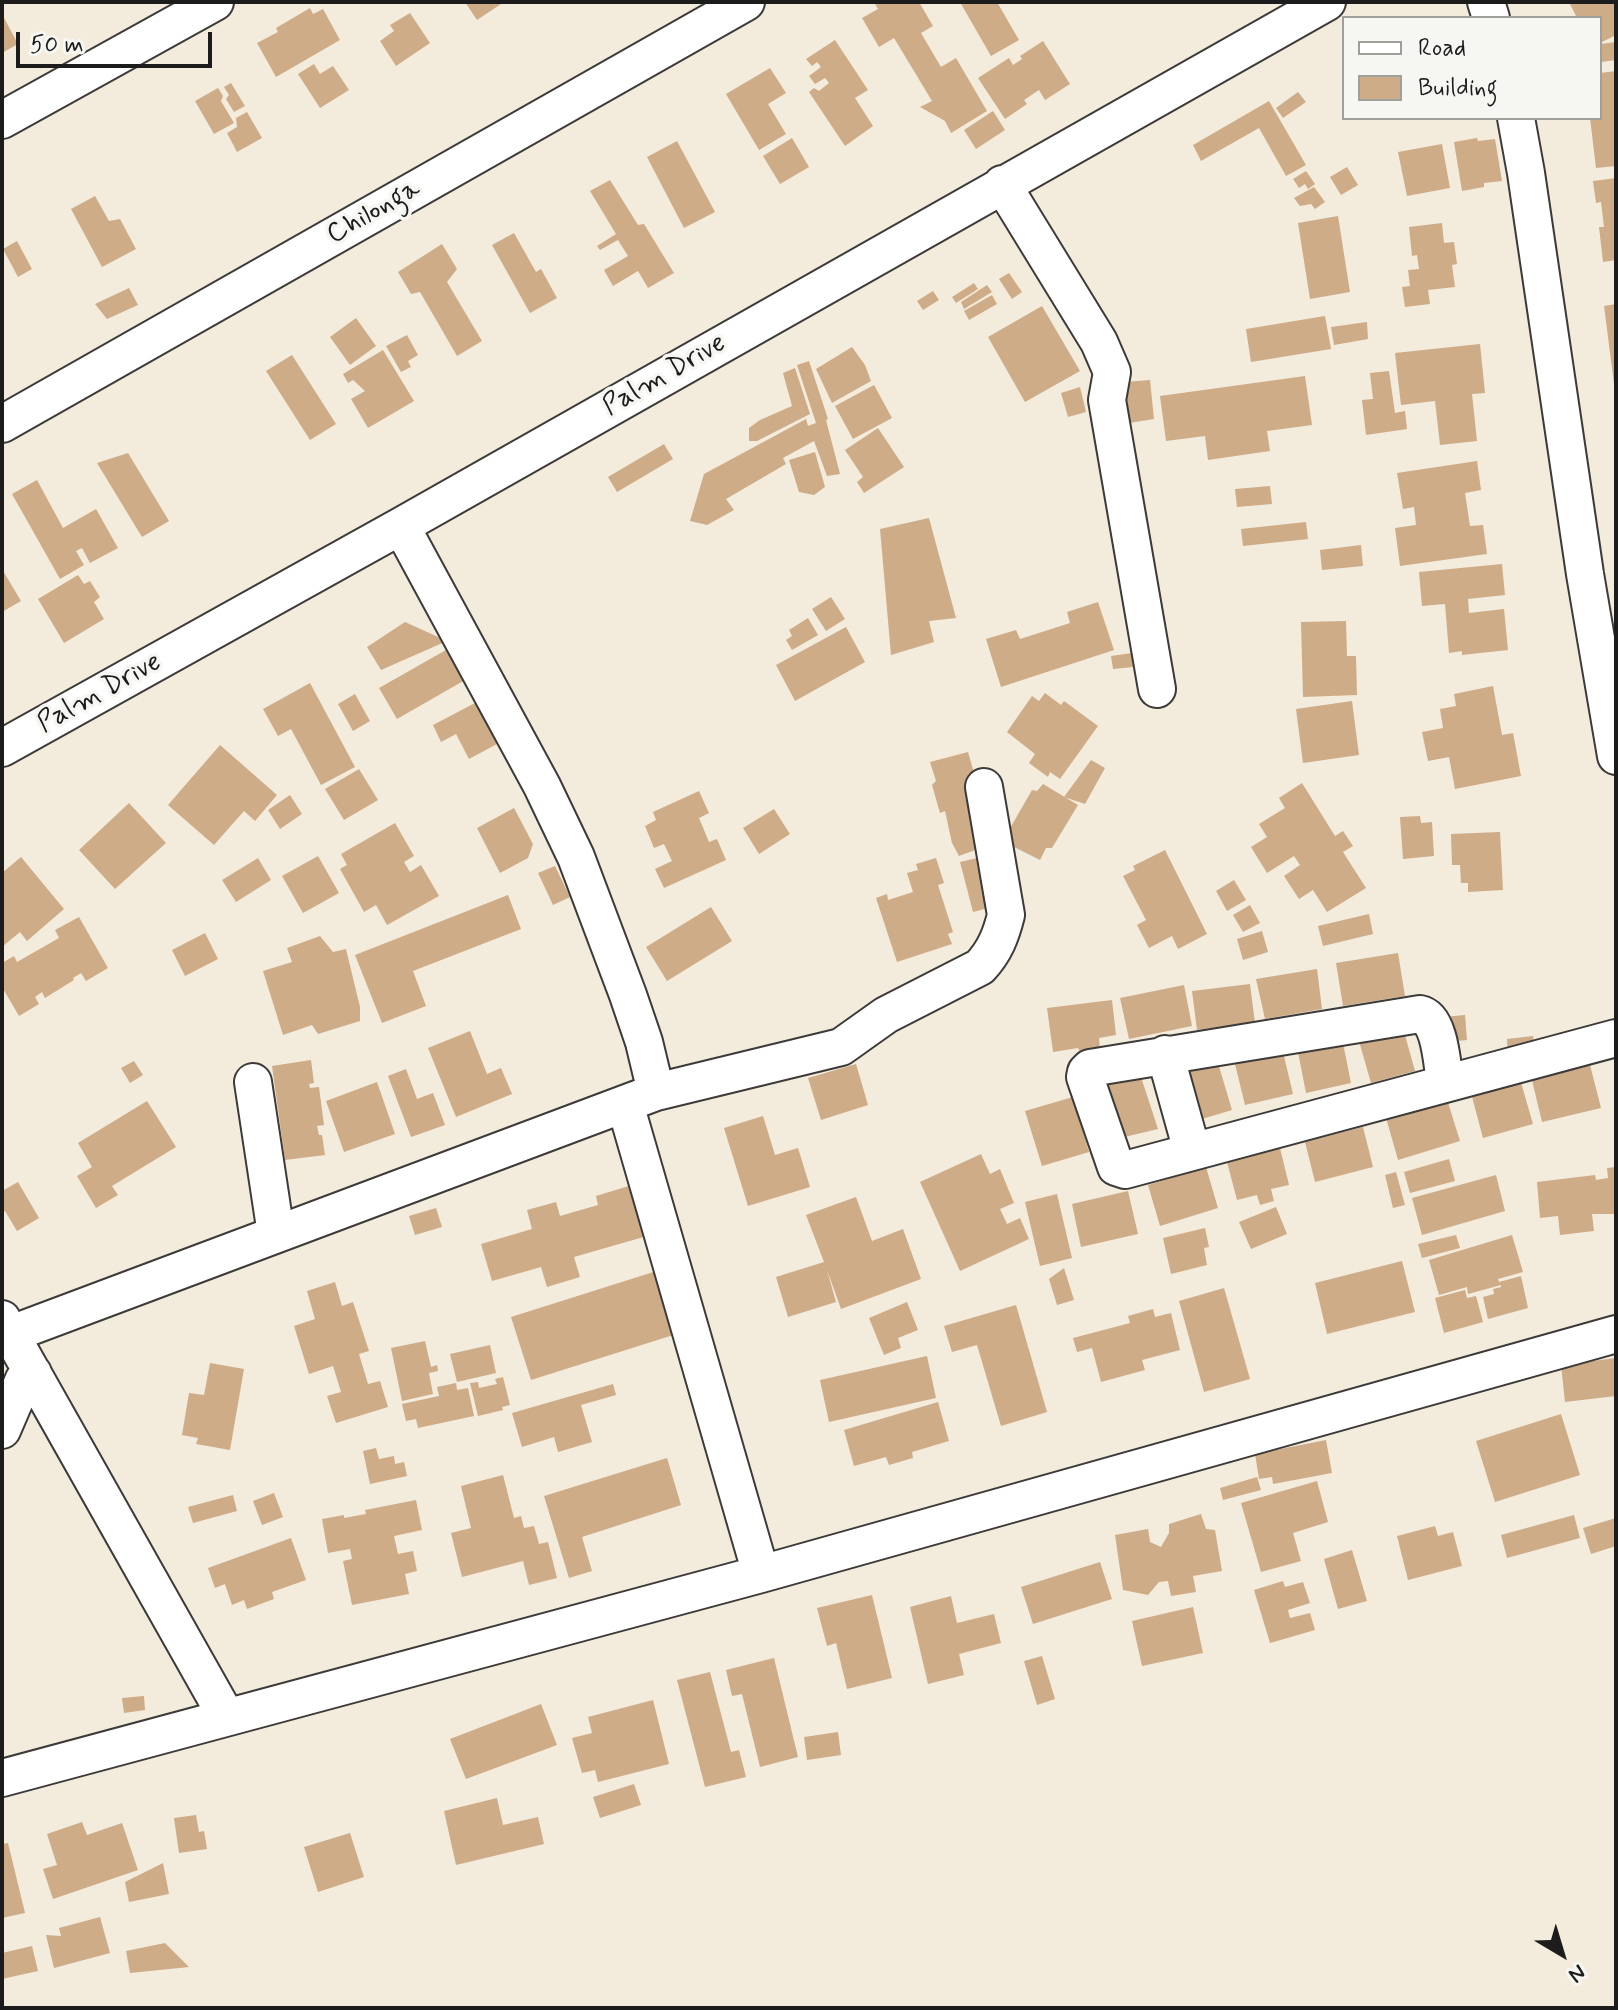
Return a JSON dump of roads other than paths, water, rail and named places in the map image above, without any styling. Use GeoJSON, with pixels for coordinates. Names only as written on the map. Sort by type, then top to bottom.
{"type":"FeatureCollection","features":[{"type":"Feature","properties":{"kind":"street"},"geometry":{"type":"LineString","coordinates":[[2,120],[215,2]]}},
{"type":"Feature","properties":{"kind":"street","name":"Chilonga"},"geometry":{"type":"LineString","coordinates":[[2,424],[746,2]]}},
{"type":"Feature","properties":{"kind":"street","name":"Palm Drive"},"geometry":{"type":"LineString","coordinates":[[2,748],[401,526],[1323,3]]}},
{"type":"Feature","properties":{"kind":"street"},"geometry":{"type":"LineString","coordinates":[[1516,120],[1585,574],[1616,756]]}},
{"type":"Feature","properties":{"kind":"street"},"geometry":{"type":"LineString","coordinates":[[1002,184],[1099,342],[1112,372],[1107,400],[1157,689]]}},
{"type":"Feature","properties":{"kind":"street"},"geometry":{"type":"LineString","coordinates":[[401,526],[542,786],[576,857],[628,995],[644,1042],[640,1098],[761,1574]]}},
{"type":"Feature","properties":{"kind":"street"},"geometry":{"type":"LineString","coordinates":[[226,1716],[6,1326],[276,1234],[640,1098],[841,1047],[886,1015],[980,967],[1001,936],[1006,915],[984,787]]}},
{"type":"Feature","properties":{"kind":"street"},"geometry":{"type":"LineString","coordinates":[[1445,1082],[1432,1021],[1420,1014],[1090,1068],[1085,1077],[1116,1167],[1121,1170],[1616,1038]]}},
{"type":"Feature","properties":{"kind":"street"},"geometry":{"type":"LineString","coordinates":[[1165,1054],[1192,1151]]}},
{"type":"Feature","properties":{"kind":"street"},"geometry":{"type":"LineString","coordinates":[[253,1082],[276,1234]]}},
{"type":"Feature","properties":{"kind":"street"},"geometry":{"type":"LineString","coordinates":[[2,1778],[761,1574],[1616,1334]]}},
{"type":"Feature","properties":{"kind":"street"},"geometry":{"type":"LineString","coordinates":[[2,1430],[24,1379],[33,1373]]}}]}
